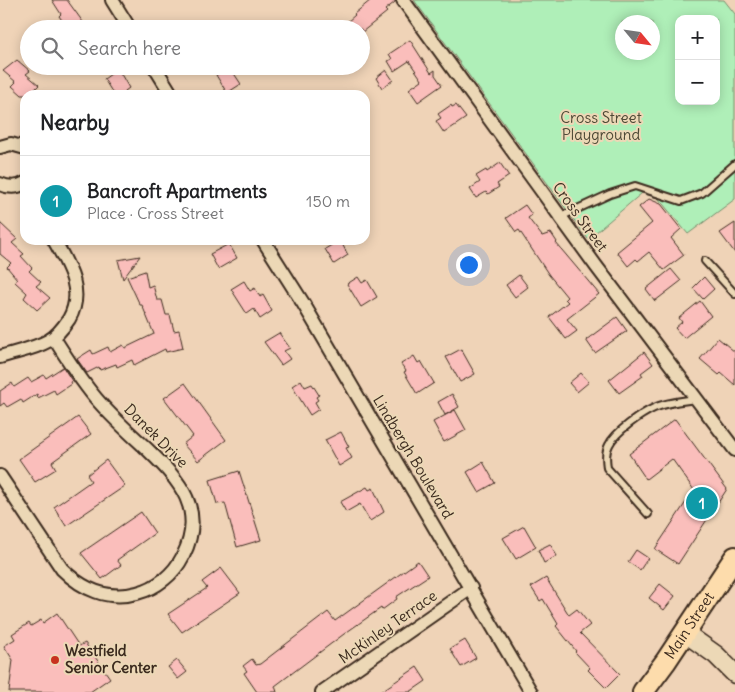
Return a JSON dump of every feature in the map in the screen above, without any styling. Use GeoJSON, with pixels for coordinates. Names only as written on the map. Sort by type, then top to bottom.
{"type":"FeatureCollection","features":[{"type":"Feature","properties":{"kind":"main road","name":"Main Street"},"geometry":{"type":"LineString","coordinates":[[643,692],[735,557]]}},
{"type":"Feature","properties":{"kind":"street"},"geometry":{"type":"LineString","coordinates":[[112,0],[124,20]]}},
{"type":"Feature","properties":{"kind":"street","name":"Cross Street"},"geometry":{"type":"LineString","coordinates":[[403,0],[560,217],[735,450]]}},
{"type":"Feature","properties":{"kind":"street"},"geometry":{"type":"LineString","coordinates":[[160,75],[169,90]]}},
{"type":"Feature","properties":{"kind":"street"},"geometry":{"type":"LineString","coordinates":[[0,147],[11,144],[20,147]]}},
{"type":"Feature","properties":{"kind":"street"},"geometry":{"type":"LineString","coordinates":[[0,184],[10,187],[20,186]]}},
{"type":"Feature","properties":{"kind":"street"},"geometry":{"type":"LineString","coordinates":[[0,357],[54,338],[71,315],[75,304],[76,292],[71,271],[57,245]]}},
{"type":"Feature","properties":{"kind":"street","name":"Lindbergh Boulevard"},"geometry":{"type":"LineString","coordinates":[[266,245],[303,304],[531,692]]}},
{"type":"Feature","properties":{"kind":"street","name":"Danek Drive"},"geometry":{"type":"LineString","coordinates":[[0,476],[62,569],[70,577],[90,590],[113,596],[136,594],[148,590],[163,581],[175,568],[187,548],[191,513],[188,501],[178,480],[98,401],[54,338]]}},
{"type":"Feature","properties":{"kind":"street","name":"McKinley Terrace"},"geometry":{"type":"LineString","coordinates":[[322,692],[471,588]]}},
{"type":"Feature","properties":{"kind":"street"},"geometry":{"type":"LineString","coordinates":[[685,633],[716,655],[735,674]]}},
{"type":"Feature","properties":{"kind":"lane"},"geometry":{"type":"LineString","coordinates":[[560,217],[610,194],[635,186],[681,201],[702,193],[735,164]]}},
{"type":"Feature","properties":{"kind":"lane"},"geometry":{"type":"LineString","coordinates":[[705,261],[735,294]]}},
{"type":"Feature","properties":{"kind":"lane"},"geometry":{"type":"LineString","coordinates":[[648,514],[607,468],[605,458],[608,446],[616,435],[646,412],[665,404],[696,398]]}},
{"type":"Feature","properties":{"kind":"green space","name":"Cross Street Playground"},"geometry":{"type":"Polygon","coordinates":[[[414,0],[724,0],[735,14],[735,199],[688,234],[658,198],[642,193],[588,239],[414,0]]]}},
{"type":"Feature","properties":{"kind":"building"},"geometry":{"type":"Polygon","coordinates":[[[52,0],[67,0],[81,20],[62,20],[59,16],[61,14],[52,0]]]}},
{"type":"Feature","properties":{"kind":"building"},"geometry":{"type":"Polygon","coordinates":[[[371,0],[395,0],[385,10],[387,12],[370,26],[370,20],[349,20],[371,0]]]}},
{"type":"Feature","properties":{"kind":"building"},"geometry":{"type":"Polygon","coordinates":[[[410,40],[431,73],[435,70],[435,75],[442,85],[418,102],[409,89],[422,80],[409,61],[394,71],[388,61],[392,59],[389,54],[410,40]]]}},
{"type":"Feature","properties":{"kind":"building"},"geometry":{"type":"Polygon","coordinates":[[[17,60],[20,63],[20,75],[27,75],[39,85],[36,90],[20,90],[20,93],[12,86],[16,82],[3,71],[17,60]]]}},
{"type":"Feature","properties":{"kind":"building"},"geometry":{"type":"Polygon","coordinates":[[[386,70],[393,80],[382,88],[376,78],[386,70]]]}},
{"type":"Feature","properties":{"kind":"building"},"geometry":{"type":"Polygon","coordinates":[[[110,75],[121,75],[129,88],[126,90],[111,90],[104,79],[110,75]]]}},
{"type":"Feature","properties":{"kind":"building"},"geometry":{"type":"Polygon","coordinates":[[[216,75],[235,75],[241,84],[232,90],[225,90],[216,75]]]}},
{"type":"Feature","properties":{"kind":"building"},"geometry":{"type":"Polygon","coordinates":[[[451,105],[452,107],[456,105],[466,118],[444,133],[436,121],[441,118],[438,114],[451,105]]]}},
{"type":"Feature","properties":{"kind":"building"},"geometry":{"type":"Polygon","coordinates":[[[500,163],[509,176],[497,184],[499,187],[488,194],[486,192],[476,198],[470,189],[480,182],[476,176],[486,170],[487,172],[500,163]]]}},
{"type":"Feature","properties":{"kind":"building"},"geometry":{"type":"Polygon","coordinates":[[[649,199],[661,204],[681,229],[671,238],[684,255],[664,270],[649,252],[628,266],[617,252],[652,223],[639,207],[649,199]]]}},
{"type":"Feature","properties":{"kind":"building"},"geometry":{"type":"Polygon","coordinates":[[[525,205],[532,215],[528,218],[542,236],[551,233],[556,243],[599,294],[567,319],[577,331],[566,339],[549,317],[568,302],[565,299],[567,297],[549,275],[519,230],[516,232],[506,218],[525,205]]]}},
{"type":"Feature","properties":{"kind":"building"},"geometry":{"type":"Polygon","coordinates":[[[0,223],[17,239],[12,243],[24,254],[21,256],[32,268],[29,271],[41,282],[36,286],[50,298],[37,310],[24,298],[27,293],[15,282],[17,279],[7,267],[11,263],[0,254],[0,223]]]}},
{"type":"Feature","properties":{"kind":"building"},"geometry":{"type":"Polygon","coordinates":[[[735,223],[735,253],[720,233],[735,223]]]}},
{"type":"Feature","properties":{"kind":"building"},"geometry":{"type":"Polygon","coordinates":[[[230,245],[237,258],[218,269],[210,254],[230,245]]]}},
{"type":"Feature","properties":{"kind":"building"},"geometry":{"type":"Polygon","coordinates":[[[332,245],[343,245],[348,255],[334,264],[325,249],[332,245]]]}},
{"type":"Feature","properties":{"kind":"building"},"geometry":{"type":"Polygon","coordinates":[[[140,256],[123,279],[118,260],[140,256]]]}},
{"type":"Feature","properties":{"kind":"building"},"geometry":{"type":"Polygon","coordinates":[[[671,269],[681,281],[655,301],[646,289],[671,269]]]}},
{"type":"Feature","properties":{"kind":"building"},"geometry":{"type":"Polygon","coordinates":[[[145,271],[148,287],[153,285],[157,300],[162,300],[166,315],[170,315],[174,331],[179,330],[183,348],[166,352],[165,349],[134,365],[132,360],[117,367],[116,364],[100,370],[99,367],[87,373],[77,359],[91,350],[93,354],[108,347],[110,352],[123,345],[125,348],[154,334],[142,305],[140,305],[127,277],[145,271]]]}},
{"type":"Feature","properties":{"kind":"building"},"geometry":{"type":"Polygon","coordinates":[[[519,275],[528,287],[515,297],[506,285],[519,275]]]}},
{"type":"Feature","properties":{"kind":"building"},"geometry":{"type":"Polygon","coordinates":[[[358,277],[362,283],[367,280],[377,297],[361,307],[347,284],[358,277]]]}},
{"type":"Feature","properties":{"kind":"building"},"geometry":{"type":"Polygon","coordinates":[[[704,277],[714,289],[703,299],[693,288],[704,277]]]}},
{"type":"Feature","properties":{"kind":"building"},"geometry":{"type":"Polygon","coordinates":[[[244,281],[250,291],[255,288],[260,297],[263,295],[272,311],[260,319],[254,309],[247,314],[231,289],[244,281]]]}},
{"type":"Feature","properties":{"kind":"building"},"geometry":{"type":"Polygon","coordinates":[[[700,301],[711,316],[684,338],[675,328],[682,322],[679,318],[700,301]]]}},
{"type":"Feature","properties":{"kind":"building"},"geometry":{"type":"Polygon","coordinates":[[[617,317],[627,331],[595,353],[586,340],[617,317]]]}},
{"type":"Feature","properties":{"kind":"building"},"geometry":{"type":"Polygon","coordinates":[[[279,333],[290,348],[284,351],[290,359],[281,365],[264,342],[279,333]]]}},
{"type":"Feature","properties":{"kind":"building"},"geometry":{"type":"Polygon","coordinates":[[[718,338],[735,352],[735,385],[721,373],[719,375],[700,359],[718,338]]]}},
{"type":"Feature","properties":{"kind":"building"},"geometry":{"type":"Polygon","coordinates":[[[461,349],[475,374],[460,382],[446,357],[461,349]]]}},
{"type":"Feature","properties":{"kind":"building"},"geometry":{"type":"Polygon","coordinates":[[[644,352],[653,364],[641,373],[643,376],[619,393],[609,380],[644,352]]]}},
{"type":"Feature","properties":{"kind":"building"},"geometry":{"type":"Polygon","coordinates":[[[414,356],[418,363],[421,361],[434,383],[417,394],[401,364],[414,356]]]}},
{"type":"Feature","properties":{"kind":"building"},"geometry":{"type":"Polygon","coordinates":[[[63,367],[72,381],[70,382],[71,384],[56,394],[54,390],[38,398],[37,394],[23,403],[21,399],[7,407],[4,403],[0,406],[0,391],[12,383],[14,387],[28,378],[31,382],[44,375],[46,378],[63,367]]]}},
{"type":"Feature","properties":{"kind":"building"},"geometry":{"type":"Polygon","coordinates":[[[581,373],[589,382],[577,392],[569,383],[581,373]]]}},
{"type":"Feature","properties":{"kind":"building"},"geometry":{"type":"Polygon","coordinates":[[[301,380],[305,387],[312,384],[319,395],[316,397],[318,400],[315,402],[319,409],[310,415],[292,386],[301,380]]]}},
{"type":"Feature","properties":{"kind":"building"},"geometry":{"type":"Polygon","coordinates":[[[185,383],[226,440],[198,461],[183,444],[193,436],[164,398],[185,383]]]}},
{"type":"Feature","properties":{"kind":"building"},"geometry":{"type":"Polygon","coordinates":[[[452,394],[459,407],[445,415],[438,402],[452,394]]]}},
{"type":"Feature","properties":{"kind":"building"},"geometry":{"type":"Polygon","coordinates":[[[455,410],[466,430],[444,442],[433,422],[455,410]]]}},
{"type":"Feature","properties":{"kind":"building"},"geometry":{"type":"Polygon","coordinates":[[[78,417],[91,434],[52,462],[56,469],[35,482],[19,459],[78,417]]]}},
{"type":"Feature","properties":{"kind":"building"},"geometry":{"type":"Polygon","coordinates":[[[675,419],[727,489],[678,564],[655,549],[694,490],[672,459],[646,479],[629,454],[675,419]]]}},
{"type":"Feature","properties":{"kind":"building"},"geometry":{"type":"Polygon","coordinates":[[[341,432],[349,447],[346,448],[352,458],[339,466],[325,440],[341,432]]]}},
{"type":"Feature","properties":{"kind":"building"},"geometry":{"type":"Polygon","coordinates":[[[106,460],[125,486],[66,526],[54,507],[91,481],[87,475],[106,460]]]}},
{"type":"Feature","properties":{"kind":"building"},"geometry":{"type":"Polygon","coordinates":[[[483,462],[495,483],[479,492],[467,472],[483,462]]]}},
{"type":"Feature","properties":{"kind":"building"},"geometry":{"type":"Polygon","coordinates":[[[239,471],[261,540],[237,547],[225,503],[217,504],[210,480],[239,471]]]}},
{"type":"Feature","properties":{"kind":"building"},"geometry":{"type":"Polygon","coordinates":[[[367,487],[369,490],[373,488],[384,512],[370,521],[360,504],[346,512],[340,502],[367,487]]]}},
{"type":"Feature","properties":{"kind":"building"},"geometry":{"type":"Polygon","coordinates":[[[141,512],[155,533],[117,560],[121,565],[102,579],[81,553],[141,512]]]}},
{"type":"Feature","properties":{"kind":"building"},"geometry":{"type":"Polygon","coordinates":[[[524,526],[536,547],[516,559],[503,538],[524,526]]]}},
{"type":"Feature","properties":{"kind":"building"},"geometry":{"type":"Polygon","coordinates":[[[550,544],[557,556],[544,563],[538,550],[550,544]]]}},
{"type":"Feature","properties":{"kind":"building"},"geometry":{"type":"Polygon","coordinates":[[[636,550],[648,558],[640,570],[628,562],[636,550]]]}},
{"type":"Feature","properties":{"kind":"building"},"geometry":{"type":"Polygon","coordinates":[[[418,561],[428,576],[396,597],[397,599],[382,610],[381,608],[344,634],[275,686],[277,692],[257,692],[244,673],[247,671],[243,666],[252,659],[256,665],[260,664],[328,612],[335,621],[418,561]]]}},
{"type":"Feature","properties":{"kind":"building"},"geometry":{"type":"Polygon","coordinates":[[[221,568],[240,593],[182,632],[168,614],[207,588],[202,582],[221,568]]]}},
{"type":"Feature","properties":{"kind":"building"},"geometry":{"type":"Polygon","coordinates":[[[546,578],[569,615],[577,609],[590,625],[580,633],[620,674],[606,688],[588,670],[590,668],[575,652],[556,626],[558,624],[543,599],[540,601],[531,587],[546,578]]]}},
{"type":"Feature","properties":{"kind":"building"},"geometry":{"type":"Polygon","coordinates":[[[660,584],[675,596],[664,610],[649,598],[660,584]]]}},
{"type":"Feature","properties":{"kind":"building","name":"Westfield Senior Center"},"geometry":{"type":"Polygon","coordinates":[[[57,613],[79,646],[85,643],[110,678],[90,692],[9,692],[13,660],[4,646],[15,639],[12,634],[29,623],[31,626],[41,620],[43,623],[57,613]]]}},
{"type":"Feature","properties":{"kind":"building"},"geometry":{"type":"Polygon","coordinates":[[[465,640],[476,658],[461,667],[450,649],[465,640]]]}},
{"type":"Feature","properties":{"kind":"building"},"geometry":{"type":"Polygon","coordinates":[[[177,660],[187,672],[178,679],[168,667],[177,660]]]}},
{"type":"Feature","properties":{"kind":"building"},"geometry":{"type":"Polygon","coordinates":[[[417,667],[426,681],[410,692],[380,692],[417,667]]]}},
{"type":"Feature","properties":{"kind":"place","name":"Bancroft Apartments"},"geometry":{"type":"Point","coordinates":[702,503]}},
{"type":"Feature","properties":{"kind":"place","name":"Westfield Senior Center"},"geometry":{"type":"Point","coordinates":[55,660]}}]}
